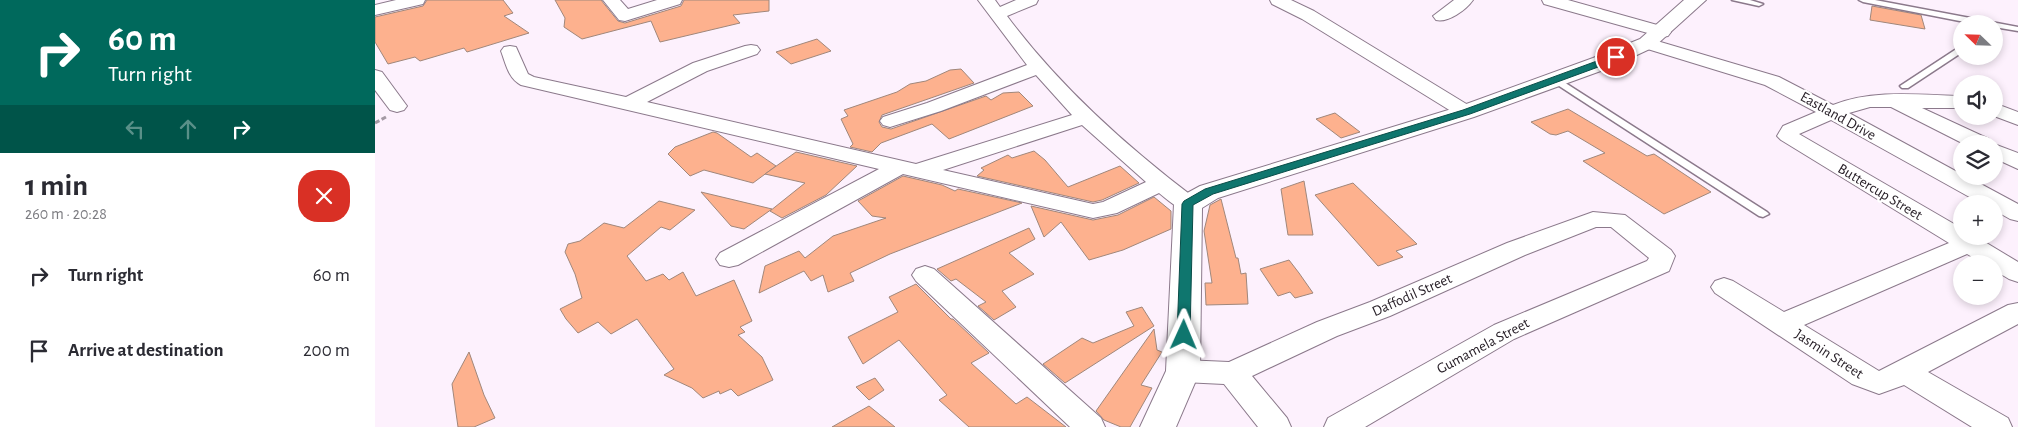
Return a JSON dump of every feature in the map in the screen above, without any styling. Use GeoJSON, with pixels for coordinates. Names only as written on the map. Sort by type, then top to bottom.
{"type":"FeatureCollection","features":[{"type":"Feature","properties":{"kind":"street"},"geometry":{"type":"LineString","coordinates":[[375,10],[417,0]]}},
{"type":"Feature","properties":{"kind":"street"},"geometry":{"type":"LineString","coordinates":[[611,0],[625,16],[674,0]]}},
{"type":"Feature","properties":{"kind":"street"},"geometry":{"type":"LineString","coordinates":[[1030,0],[991,7],[1039,66],[1086,117],[1117,148],[1188,204]]}},
{"type":"Feature","properties":{"kind":"street"},"geometry":{"type":"LineString","coordinates":[[1278,0],[1307,15],[1466,112]]}},
{"type":"Feature","properties":{"kind":"street"},"geometry":{"type":"LineString","coordinates":[[1442,16],[1465,0]]}},
{"type":"Feature","properties":{"kind":"street","name":"Eastland Drive"},"geometry":{"type":"LineString","coordinates":[[1550,0],[1772,81],[2018,214]]}},
{"type":"Feature","properties":{"kind":"street"},"geometry":{"type":"LineString","coordinates":[[1188,204],[1209,192],[1466,112],[1556,80],[1655,38],[1696,0]]}},
{"type":"Feature","properties":{"kind":"street"},"geometry":{"type":"LineString","coordinates":[[630,104],[700,67],[751,50]]}},
{"type":"Feature","properties":{"kind":"street"},"geometry":{"type":"LineString","coordinates":[[510,51],[520,78],[528,81],[1093,210],[1109,208],[1161,184]]}},
{"type":"Feature","properties":{"kind":"street"},"geometry":{"type":"LineString","coordinates":[[890,120],[934,107],[1039,66]]}},
{"type":"Feature","properties":{"kind":"street"},"geometry":{"type":"LineString","coordinates":[[375,76],[397,106]]}},
{"type":"Feature","properties":{"kind":"street"},"geometry":{"type":"LineString","coordinates":[[1832,112],[1853,104],[1891,100],[1953,102]]}},
{"type":"Feature","properties":{"kind":"street"},"geometry":{"type":"LineString","coordinates":[[1891,100],[1963,135]]}},
{"type":"Feature","properties":{"kind":"street","name":"Buttercup Street"},"geometry":{"type":"LineString","coordinates":[[1832,112],[1789,130],[1788,136],[1953,235]]}},
{"type":"Feature","properties":{"kind":"street"},"geometry":{"type":"LineString","coordinates":[[2003,113],[2018,119]]}},
{"type":"Feature","properties":{"kind":"street"},"geometry":{"type":"LineString","coordinates":[[729,259],[910,168],[1086,117]]}},
{"type":"Feature","properties":{"kind":"street"},"geometry":{"type":"LineString","coordinates":[[2003,154],[2018,162]]}},
{"type":"Feature","properties":{"kind":"street"},"geometry":{"type":"LineString","coordinates":[[1158,427],[1183,371],[1188,204]]}},
{"type":"Feature","properties":{"kind":"street","name":"Daffodil Street"},"geometry":{"type":"LineString","coordinates":[[1233,373],[1327,329],[1380,309],[1515,249],[1593,219],[1609,218],[1619,222],[1660,253],[1662,256],[1660,265]]}},
{"type":"Feature","properties":{"kind":"street"},"geometry":{"type":"LineString","coordinates":[[1782,324],[1966,245]]}},
{"type":"Feature","properties":{"kind":"street","name":"Buttercup Street"},"geometry":{"type":"LineString","coordinates":[[1970,245],[2018,273]]}},
{"type":"Feature","properties":{"kind":"street","name":"Gumamela Street"},"geometry":{"type":"LineString","coordinates":[[1339,427],[1504,332],[1660,265]]}},
{"type":"Feature","properties":{"kind":"street"},"geometry":{"type":"LineString","coordinates":[[925,275],[1090,427]]}},
{"type":"Feature","properties":{"kind":"street","name":"Jasmin Street"},"geometry":{"type":"LineString","coordinates":[[1724,287],[1871,380],[1879,383],[1905,372],[2018,312]]}},
{"type":"Feature","properties":{"kind":"street"},"geometry":{"type":"LineString","coordinates":[[1183,371],[1233,373],[1275,427]]}},
{"type":"Feature","properties":{"kind":"street"},"geometry":{"type":"LineString","coordinates":[[1905,372],[1997,427]]}},
{"type":"Feature","properties":{"kind":"lane"},"geometry":{"type":"LineString","coordinates":[[1735,0],[1759,4]]}},
{"type":"Feature","properties":{"kind":"lane"},"geometry":{"type":"LineString","coordinates":[[1863,0],[1953,19]]}},
{"type":"Feature","properties":{"kind":"lane"},"geometry":{"type":"LineString","coordinates":[[2003,26],[2018,29]]}},
{"type":"Feature","properties":{"kind":"lane"},"geometry":{"type":"LineString","coordinates":[[1905,86],[1953,54]]}},
{"type":"Feature","properties":{"kind":"lane"},"geometry":{"type":"LineString","coordinates":[[1556,80],[1763,214]]}},
{"type":"Feature","properties":{"kind":"building"},"geometry":{"type":"Polygon","coordinates":[[[427,0],[503,0],[513,13],[504,16],[529,33],[467,52],[464,48],[420,61],[415,57],[388,64],[375,42],[375,17],[423,6],[427,0]]]}},
{"type":"Feature","properties":{"kind":"building"},"geometry":{"type":"Polygon","coordinates":[[[555,0],[601,0],[618,21],[625,23],[681,6],[684,0],[769,0],[769,11],[733,15],[740,23],[660,42],[651,21],[582,39],[564,27],[565,18],[555,0]]]}},
{"type":"Feature","properties":{"kind":"building"},"geometry":{"type":"Polygon","coordinates":[[[1872,6],[1921,15],[1925,29],[1870,20],[1872,6]]]}},
{"type":"Feature","properties":{"kind":"building"},"geometry":{"type":"Polygon","coordinates":[[[817,39],[831,51],[791,64],[776,52],[817,39]]]}},
{"type":"Feature","properties":{"kind":"building"},"geometry":{"type":"Polygon","coordinates":[[[961,69],[974,83],[882,115],[879,122],[882,127],[891,129],[986,96],[991,100],[1003,93],[1019,92],[1033,106],[949,139],[932,124],[881,143],[872,152],[850,147],[853,144],[841,119],[848,116],[844,110],[897,92],[910,84],[926,81],[950,70],[961,69]]]}},
{"type":"Feature","properties":{"kind":"building"},"geometry":{"type":"Polygon","coordinates":[[[1568,109],[1647,156],[1654,154],[1711,192],[1664,214],[1583,161],[1605,153],[1568,131],[1556,135],[1550,134],[1531,122],[1568,109]]]}},
{"type":"Feature","properties":{"kind":"building"},"geometry":{"type":"Polygon","coordinates":[[[1335,113],[1360,132],[1341,138],[1316,119],[1335,113]]]}},
{"type":"Feature","properties":{"kind":"building"},"geometry":{"type":"Polygon","coordinates":[[[713,132],[751,157],[757,153],[776,166],[753,183],[704,170],[690,176],[668,154],[675,147],[713,132]]]}},
{"type":"Feature","properties":{"kind":"building"},"geometry":{"type":"Polygon","coordinates":[[[1034,151],[1045,160],[1068,187],[1120,166],[1139,183],[1102,200],[1093,202],[977,176],[984,170],[981,168],[1008,155],[1012,158],[1034,151]]]}},
{"type":"Feature","properties":{"kind":"building"},"geometry":{"type":"Polygon","coordinates":[[[796,152],[857,166],[826,195],[782,218],[770,211],[805,183],[765,174],[796,152]]]}},
{"type":"Feature","properties":{"kind":"building"},"geometry":{"type":"Polygon","coordinates":[[[903,176],[942,185],[955,191],[958,189],[1022,203],[890,254],[850,273],[854,281],[828,292],[823,275],[811,281],[804,271],[759,293],[765,266],[799,251],[805,258],[833,236],[886,218],[872,216],[858,201],[903,176]]]}},
{"type":"Feature","properties":{"kind":"building"},"geometry":{"type":"Polygon","coordinates":[[[1304,181],[1313,235],[1288,235],[1281,189],[1304,181]]]}},
{"type":"Feature","properties":{"kind":"building"},"geometry":{"type":"Polygon","coordinates":[[[1353,183],[1417,244],[1396,251],[1403,257],[1378,266],[1315,195],[1353,183]]]}},
{"type":"Feature","properties":{"kind":"building"},"geometry":{"type":"Polygon","coordinates":[[[701,192],[772,209],[744,229],[731,226],[701,192]]]}},
{"type":"Feature","properties":{"kind":"building"},"geometry":{"type":"Polygon","coordinates":[[[1154,197],[1171,211],[1171,229],[1123,250],[1089,260],[1061,222],[1044,237],[1031,206],[1093,220],[1118,215],[1154,197]]]}},
{"type":"Feature","properties":{"kind":"building"},"geometry":{"type":"Polygon","coordinates":[[[1221,199],[1241,274],[1246,273],[1248,304],[1206,305],[1205,283],[1212,283],[1204,231],[1210,205],[1221,199]]]}},
{"type":"Feature","properties":{"kind":"building"},"geometry":{"type":"Polygon","coordinates":[[[659,201],[695,210],[670,230],[661,227],[627,256],[646,281],[663,274],[669,280],[683,272],[696,296],[734,280],[752,321],[740,327],[745,332],[738,335],[762,357],[773,380],[738,396],[731,389],[720,394],[719,391],[703,398],[692,388],[664,375],[674,369],[637,319],[611,334],[598,322],[578,333],[566,319],[560,309],[582,298],[575,274],[565,252],[568,244],[580,241],[604,223],[624,228],[659,201]]]}},
{"type":"Feature","properties":{"kind":"building"},"geometry":{"type":"Polygon","coordinates":[[[1029,228],[1035,239],[1009,253],[1034,274],[1002,291],[1016,307],[994,320],[978,306],[986,302],[956,279],[951,281],[937,269],[1029,228]]]}},
{"type":"Feature","properties":{"kind":"building"},"geometry":{"type":"Polygon","coordinates":[[[1289,260],[1313,293],[1295,298],[1290,292],[1278,296],[1260,269],[1289,260]]]}},
{"type":"Feature","properties":{"kind":"building"},"geometry":{"type":"Polygon","coordinates":[[[916,284],[989,353],[971,363],[1016,404],[1027,397],[1066,427],[969,427],[939,400],[947,395],[899,340],[863,364],[848,337],[898,312],[889,297],[916,284]]]}},
{"type":"Feature","properties":{"kind":"building"},"geometry":{"type":"Polygon","coordinates":[[[1142,307],[1154,326],[1065,383],[1043,364],[1082,338],[1093,343],[1134,326],[1126,312],[1142,307]]]}},
{"type":"Feature","properties":{"kind":"building"},"geometry":{"type":"Polygon","coordinates":[[[1154,329],[1157,350],[1162,352],[1141,385],[1152,388],[1130,427],[1121,427],[1104,420],[1096,411],[1154,329]]]}},
{"type":"Feature","properties":{"kind":"building"},"geometry":{"type":"Polygon","coordinates":[[[469,352],[484,395],[495,418],[474,427],[458,427],[452,384],[469,352]]]}},
{"type":"Feature","properties":{"kind":"building"},"geometry":{"type":"Polygon","coordinates":[[[875,378],[884,390],[869,400],[856,387],[875,378]]]}},
{"type":"Feature","properties":{"kind":"building"},"geometry":{"type":"Polygon","coordinates":[[[869,406],[895,427],[832,427],[869,406]]]}},
{"type":"Feature","properties":{"kind":"route"},"geometry":{"type":"LineString","coordinates":[[1184,335],[1188,204],[1209,192],[1466,112],[1616,57]]}}]}
